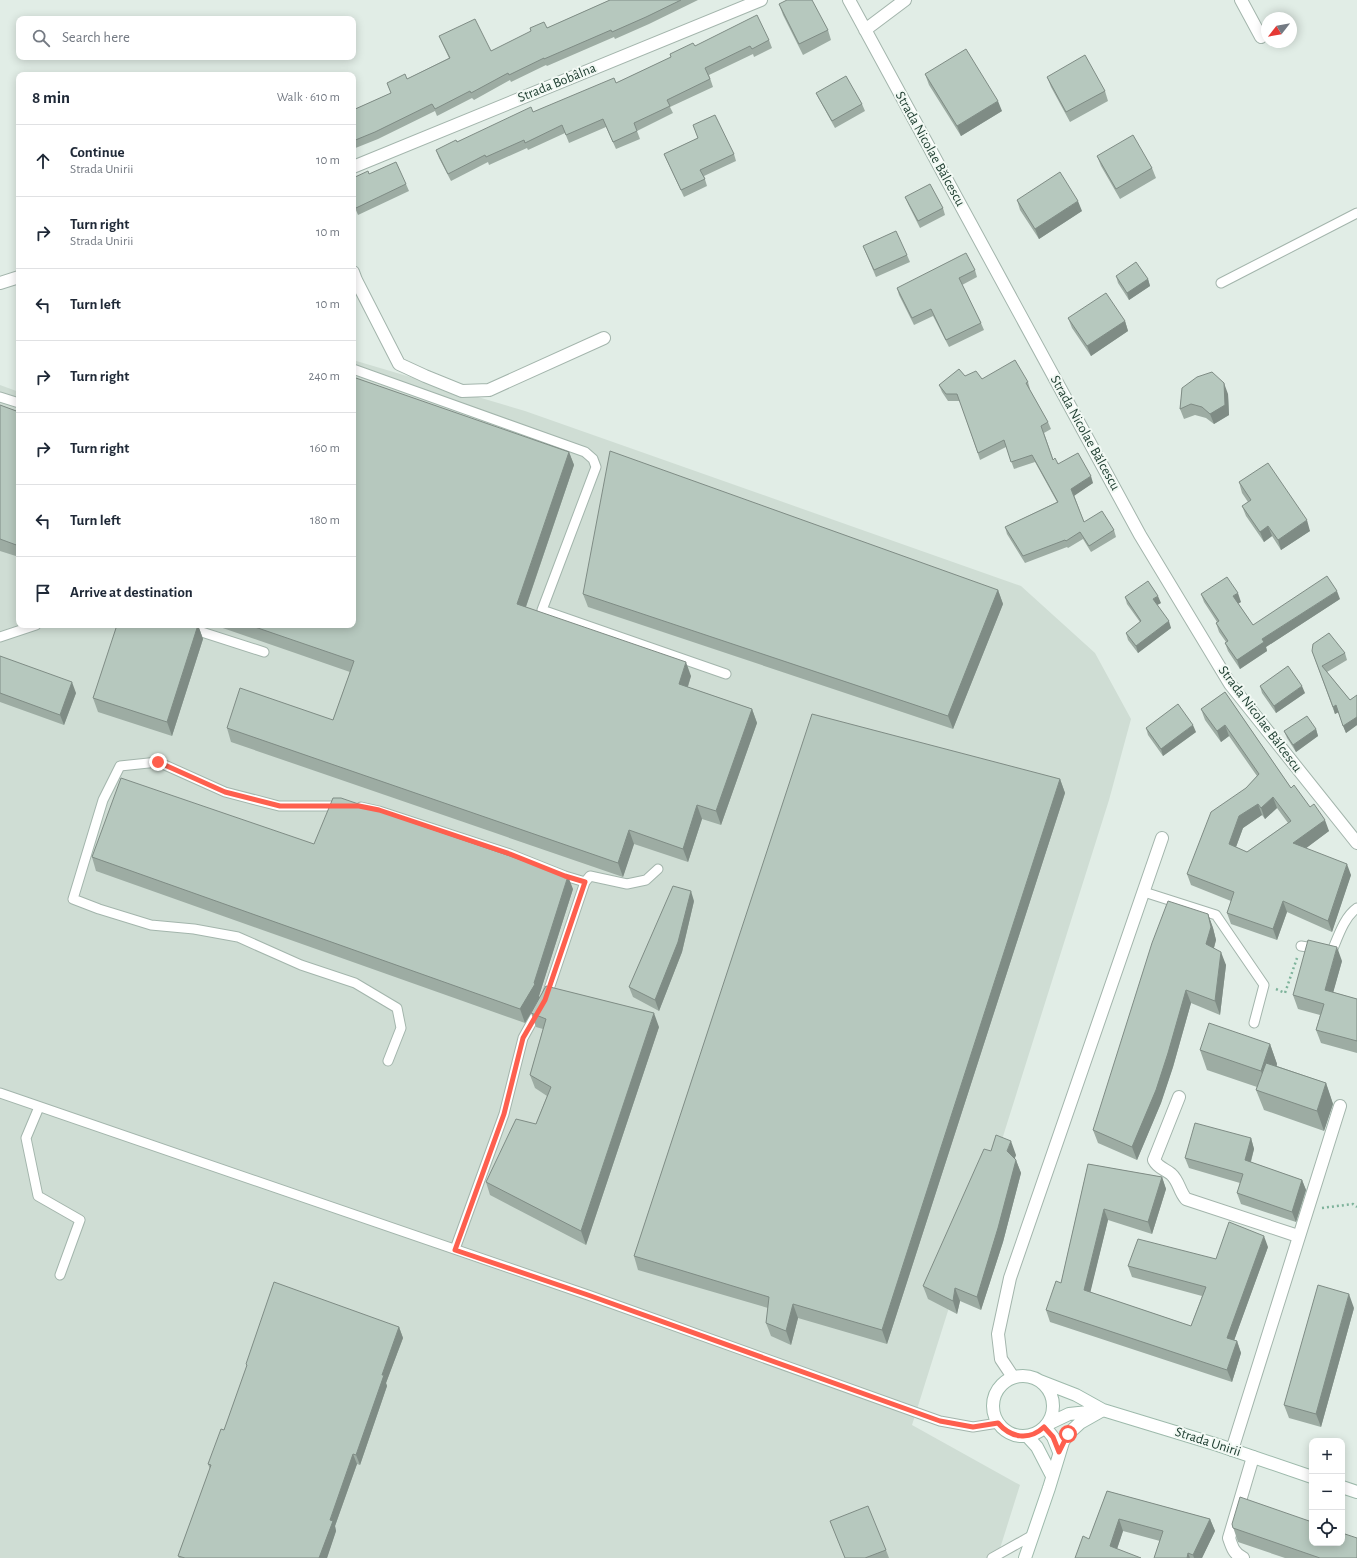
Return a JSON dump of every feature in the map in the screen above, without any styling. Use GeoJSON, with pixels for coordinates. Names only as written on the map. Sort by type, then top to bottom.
{"type":"FeatureCollection","features":[{"type":"Feature","properties":{"kind":"street","name":"Strada Bobâlna"},"geometry":{"type":"LineString","coordinates":[[356,166],[762,0]]}},
{"type":"Feature","properties":{"kind":"street","name":"Strada Nicolae Bălcescu"},"geometry":{"type":"LineString","coordinates":[[849,0],[1140,535],[1230,684],[1357,843]]}},
{"type":"Feature","properties":{"kind":"street"},"geometry":{"type":"LineString","coordinates":[[866,30],[905,0]]}},
{"type":"Feature","properties":{"kind":"street"},"geometry":{"type":"LineString","coordinates":[[1241,0],[1261,37]]}},
{"type":"Feature","properties":{"kind":"street"},"geometry":{"type":"LineString","coordinates":[[0,283],[16,278]]}},
{"type":"Feature","properties":{"kind":"street"},"geometry":{"type":"LineString","coordinates":[[356,280],[399,364],[462,391],[489,390],[604,338]]}},
{"type":"Feature","properties":{"kind":"street"},"geometry":{"type":"LineString","coordinates":[[1013,1377],[1001,1359],[998,1334],[1010,1278],[1162,838]]}},
{"type":"Feature","properties":{"kind":"street"},"geometry":{"type":"LineString","coordinates":[[1179,1097],[1154,1160],[1156,1165],[1171,1174],[1177,1181],[1181,1194],[1186,1198],[1298,1236]]}},
{"type":"Feature","properties":{"kind":"street"},"geometry":{"type":"LineString","coordinates":[[1232,1450],[1340,1106]]}},
{"type":"Feature","properties":{"kind":"street"},"geometry":{"type":"LineString","coordinates":[[1013,1377],[1032,1377],[1040,1381],[1047,1388],[1052,1401],[1052,1415],[1046,1425],[1039,1432],[1027,1436],[1011,1434],[998,1423],[994,1415],[994,1396],[998,1388],[1013,1377]]}},
{"type":"Feature","properties":{"kind":"street","name":"Strada Unirii"},"geometry":{"type":"LineString","coordinates":[[1040,1381],[1076,1395],[1103,1410],[1309,1475]]}},
{"type":"Feature","properties":{"kind":"street"},"geometry":{"type":"LineString","coordinates":[[1025,1558],[1059,1452],[1068,1434],[1080,1423],[1103,1410]]}},
{"type":"Feature","properties":{"kind":"street","name":"Strada Unirii"},"geometry":{"type":"LineString","coordinates":[[1046,1425],[1069,1414],[1103,1410]]}},
{"type":"Feature","properties":{"kind":"street"},"geometry":{"type":"LineString","coordinates":[[1046,1425],[1059,1452]]}},
{"type":"Feature","properties":{"kind":"street"},"geometry":{"type":"LineString","coordinates":[[1027,1436],[1036,1447],[1052,1476]]}},
{"type":"Feature","properties":{"kind":"street"},"geometry":{"type":"LineString","coordinates":[[1243,1558],[1238,1556],[1233,1549],[1229,1538],[1253,1457]]}},
{"type":"Feature","properties":{"kind":"street"},"geometry":{"type":"LineString","coordinates":[[1345,1487],[1357,1492]]}},
{"type":"Feature","properties":{"kind":"lane"},"geometry":{"type":"LineString","coordinates":[[1221,283],[1357,213]]}},
{"type":"Feature","properties":{"kind":"lane"},"geometry":{"type":"LineString","coordinates":[[356,371],[585,452],[593,459],[596,467],[542,610],[726,674]]}},
{"type":"Feature","properties":{"kind":"lane"},"geometry":{"type":"LineString","coordinates":[[0,396],[16,402]]}},
{"type":"Feature","properties":{"kind":"lane"},"geometry":{"type":"LineString","coordinates":[[0,637],[27,628]]}},
{"type":"Feature","properties":{"kind":"lane"},"geometry":{"type":"LineString","coordinates":[[189,628],[264,652]]}},
{"type":"Feature","properties":{"kind":"lane"},"geometry":{"type":"LineString","coordinates":[[388,1061],[401,1028],[397,1008],[355,983],[301,965],[238,937],[194,929],[151,925],[99,909],[73,898],[103,800],[120,766],[158,762],[225,792],[280,806],[359,806],[379,810],[510,854],[565,876],[585,882]]}},
{"type":"Feature","properties":{"kind":"lane"},"geometry":{"type":"LineString","coordinates":[[455,1250],[504,1114],[523,1038],[545,1000],[585,882],[590,876],[627,884],[646,880],[658,869]]}},
{"type":"Feature","properties":{"kind":"lane"},"geometry":{"type":"LineString","coordinates":[[1144,892],[1216,915],[1264,985],[1254,1023]]}},
{"type":"Feature","properties":{"kind":"lane"},"geometry":{"type":"LineString","coordinates":[[1301,946],[1332,951],[1343,926],[1352,911],[1357,908]]}},
{"type":"Feature","properties":{"kind":"lane"},"geometry":{"type":"LineString","coordinates":[[0,1093],[588,1295],[940,1421],[973,1427],[998,1423]]}},
{"type":"Feature","properties":{"kind":"lane"},"geometry":{"type":"LineString","coordinates":[[39,1107],[26,1138],[38,1196],[80,1220],[60,1275]]}},
{"type":"Feature","properties":{"kind":"lane"},"geometry":{"type":"LineString","coordinates":[[992,1558],[1033,1535]]}},
{"type":"Feature","properties":{"kind":"path"},"geometry":{"type":"LineString","coordinates":[[1264,985],[1285,993],[1301,946]]}},
{"type":"Feature","properties":{"kind":"path"},"geometry":{"type":"LineString","coordinates":[[1306,1212],[1319,1208],[1353,1204],[1357,1206]]}},
{"type":"Feature","properties":{"kind":"shaded area"},"geometry":{"type":"Polygon","coordinates":[[[356,361],[525,411],[1021,586],[1095,653],[1131,719],[1109,800],[912,1425],[1020,1485],[997,1558],[0,1558],[0,385],[16,391],[16,628],[356,628],[356,361]]]}},
{"type":"Feature","properties":{"kind":"building"},"geometry":{"type":"Polygon","coordinates":[[[610,0],[681,0],[612,32],[611,30],[544,58],[509,75],[508,73],[471,93],[470,91],[435,109],[432,104],[356,140],[356,109],[391,93],[387,83],[405,74],[407,79],[450,58],[439,36],[475,19],[491,51],[531,31],[530,28],[544,22],[547,28],[610,0]]]}},
{"type":"Feature","properties":{"kind":"building"},"geometry":{"type":"Polygon","coordinates":[[[787,0],[812,0],[828,30],[799,44],[779,4],[787,0]]]}},
{"type":"Feature","properties":{"kind":"building"},"geometry":{"type":"Polygon","coordinates":[[[757,15],[769,40],[752,49],[750,46],[705,68],[710,79],[667,100],[670,106],[634,123],[637,131],[613,142],[603,119],[566,135],[562,125],[525,143],[524,140],[486,157],[485,155],[448,174],[436,150],[456,140],[457,142],[531,107],[533,112],[614,78],[616,83],[671,57],[670,54],[693,43],[695,46],[757,15]]]}},
{"type":"Feature","properties":{"kind":"building"},"geometry":{"type":"Polygon","coordinates":[[[966,49],[998,101],[957,126],[925,74],[966,49]]]}},
{"type":"Feature","properties":{"kind":"building"},"geometry":{"type":"Polygon","coordinates":[[[1085,55],[1105,91],[1066,112],[1047,77],[1085,55]]]}},
{"type":"Feature","properties":{"kind":"building"},"geometry":{"type":"Polygon","coordinates":[[[846,76],[862,104],[832,121],[816,93],[846,76]]]}},
{"type":"Feature","properties":{"kind":"building"},"geometry":{"type":"Polygon","coordinates":[[[715,115],[734,154],[700,170],[705,179],[681,190],[664,154],[698,138],[693,125],[715,115]]]}},
{"type":"Feature","properties":{"kind":"building"},"geometry":{"type":"Polygon","coordinates":[[[1133,135],[1152,168],[1116,189],[1097,156],[1133,135]]]}},
{"type":"Feature","properties":{"kind":"building"},"geometry":{"type":"Polygon","coordinates":[[[396,162],[406,184],[356,208],[356,177],[368,171],[369,174],[396,162]]]}},
{"type":"Feature","properties":{"kind":"building"},"geometry":{"type":"Polygon","coordinates":[[[1060,172],[1078,201],[1035,229],[1017,200],[1060,172]]]}},
{"type":"Feature","properties":{"kind":"building"},"geometry":{"type":"Polygon","coordinates":[[[930,184],[943,208],[918,221],[905,197],[930,184]]]}},
{"type":"Feature","properties":{"kind":"building"},"geometry":{"type":"Polygon","coordinates":[[[896,231],[907,255],[874,270],[863,246],[896,231]]]}},
{"type":"Feature","properties":{"kind":"building"},"geometry":{"type":"Polygon","coordinates":[[[966,253],[975,270],[959,278],[981,323],[946,340],[931,309],[912,318],[897,288],[966,253]]]}},
{"type":"Feature","properties":{"kind":"building"},"geometry":{"type":"Polygon","coordinates":[[[1136,262],[1148,279],[1127,293],[1116,276],[1136,262]]]}},
{"type":"Feature","properties":{"kind":"building"},"geometry":{"type":"Polygon","coordinates":[[[1106,293],[1125,321],[1087,346],[1068,318],[1106,293]]]}},
{"type":"Feature","properties":{"kind":"building"},"geometry":{"type":"Polygon","coordinates":[[[1015,360],[1048,422],[1041,426],[1053,460],[1055,458],[1058,464],[1078,453],[1091,476],[1071,489],[1084,522],[1102,511],[1114,530],[1089,546],[1080,532],[1066,541],[1065,540],[1023,556],[1005,527],[1058,502],[1032,455],[1011,462],[1004,440],[978,453],[957,394],[946,394],[939,385],[959,369],[965,376],[976,371],[982,379],[1015,360]]]}},
{"type":"Feature","properties":{"kind":"building"},"geometry":{"type":"Polygon","coordinates":[[[1212,372],[1224,383],[1225,405],[1210,414],[1202,407],[1191,404],[1180,409],[1182,388],[1197,377],[1212,372]]]}},
{"type":"Feature","properties":{"kind":"building"},"geometry":{"type":"Polygon","coordinates":[[[356,378],[569,452],[517,604],[686,662],[679,684],[752,709],[716,811],[697,805],[683,849],[629,830],[618,863],[227,728],[240,688],[333,720],[354,661],[258,628],[356,628],[356,378]]]}},
{"type":"Feature","properties":{"kind":"building"},"geometry":{"type":"Polygon","coordinates":[[[0,405],[16,411],[16,545],[0,539],[0,405]]]}},
{"type":"Feature","properties":{"kind":"building"},"geometry":{"type":"Polygon","coordinates":[[[610,451],[998,590],[948,716],[583,594],[610,451]]]}},
{"type":"Feature","properties":{"kind":"building"},"geometry":{"type":"Polygon","coordinates":[[[1268,463],[1307,520],[1278,540],[1268,526],[1260,532],[1242,506],[1251,500],[1239,482],[1268,463]]]}},
{"type":"Feature","properties":{"kind":"building"},"geometry":{"type":"Polygon","coordinates":[[[1327,576],[1337,591],[1262,639],[1264,642],[1237,660],[1225,643],[1228,641],[1216,623],[1219,621],[1201,594],[1227,577],[1238,593],[1233,596],[1253,625],[1327,576]]]}},
{"type":"Feature","properties":{"kind":"building"},"geometry":{"type":"Polygon","coordinates":[[[1148,581],[1158,596],[1153,599],[1169,621],[1136,646],[1126,633],[1141,621],[1125,597],[1148,581]]]}},
{"type":"Feature","properties":{"kind":"building"},"geometry":{"type":"Polygon","coordinates":[[[116,628],[197,628],[167,722],[93,698],[116,628]]]}},
{"type":"Feature","properties":{"kind":"building"},"geometry":{"type":"Polygon","coordinates":[[[1329,633],[1345,653],[1322,666],[1350,700],[1357,695],[1357,717],[1343,726],[1336,705],[1333,707],[1312,651],[1313,644],[1329,633]]]}},
{"type":"Feature","properties":{"kind":"building"},"geometry":{"type":"Polygon","coordinates":[[[0,656],[72,682],[60,715],[0,693],[0,656]]]}},
{"type":"Feature","properties":{"kind":"building"},"geometry":{"type":"Polygon","coordinates":[[[1288,666],[1302,686],[1274,706],[1260,686],[1288,666]]]}},
{"type":"Feature","properties":{"kind":"building"},"geometry":{"type":"Polygon","coordinates":[[[1225,692],[1291,788],[1294,785],[1310,807],[1314,804],[1325,820],[1293,843],[1347,864],[1328,921],[1283,901],[1273,929],[1227,913],[1234,892],[1187,874],[1211,812],[1246,788],[1259,774],[1225,725],[1217,731],[1201,709],[1225,692]],[[1273,797],[1261,808],[1258,804],[1239,816],[1229,844],[1247,852],[1291,821],[1273,797]]]}},
{"type":"Feature","properties":{"kind":"building"},"geometry":{"type":"Polygon","coordinates":[[[1178,704],[1193,725],[1161,749],[1146,728],[1178,704]]]}},
{"type":"Feature","properties":{"kind":"building"},"geometry":{"type":"Polygon","coordinates":[[[812,714],[1060,779],[882,1330],[793,1304],[786,1331],[766,1323],[769,1297],[634,1256],[812,714]]]}},
{"type":"Feature","properties":{"kind":"building"},"geometry":{"type":"Polygon","coordinates":[[[1307,716],[1316,729],[1293,745],[1284,731],[1307,716]]]}},
{"type":"Feature","properties":{"kind":"building"},"geometry":{"type":"Polygon","coordinates":[[[121,778],[314,844],[333,798],[341,798],[568,876],[534,983],[535,984],[520,1009],[92,857],[121,778]]]}},
{"type":"Feature","properties":{"kind":"building"},"geometry":{"type":"Polygon","coordinates":[[[673,886],[691,891],[678,942],[655,1000],[629,987],[673,886]]]}},
{"type":"Feature","properties":{"kind":"building"},"geometry":{"type":"Polygon","coordinates":[[[1168,901],[1208,914],[1211,927],[1206,944],[1221,952],[1215,1001],[1186,990],[1156,1090],[1132,1147],[1093,1130],[1152,943],[1168,901]]]}},
{"type":"Feature","properties":{"kind":"building"},"geometry":{"type":"Polygon","coordinates":[[[1308,940],[1337,947],[1325,990],[1357,999],[1357,1041],[1316,1030],[1324,1004],[1293,995],[1308,940]]]}},
{"type":"Feature","properties":{"kind":"building"},"geometry":{"type":"Polygon","coordinates":[[[546,986],[654,1013],[581,1231],[486,1182],[516,1119],[536,1124],[551,1087],[530,1075],[546,1019],[531,1013],[546,986]]]}},
{"type":"Feature","properties":{"kind":"building"},"geometry":{"type":"Polygon","coordinates":[[[1209,1023],[1270,1044],[1261,1071],[1200,1050],[1209,1023]]]}},
{"type":"Feature","properties":{"kind":"building"},"geometry":{"type":"Polygon","coordinates":[[[1266,1063],[1326,1083],[1317,1111],[1256,1090],[1266,1063]]]}},
{"type":"Feature","properties":{"kind":"building"},"geometry":{"type":"Polygon","coordinates":[[[1195,1123],[1251,1138],[1245,1160],[1302,1180],[1292,1212],[1237,1193],[1243,1174],[1185,1158],[1195,1123]]]}},
{"type":"Feature","properties":{"kind":"building"},"geometry":{"type":"Polygon","coordinates":[[[996,1135],[1011,1141],[1007,1151],[1016,1160],[998,1228],[977,1297],[955,1288],[953,1301],[923,1286],[984,1149],[991,1151],[996,1135]]]}},
{"type":"Feature","properties":{"kind":"building"},"geometry":{"type":"Polygon","coordinates":[[[1088,1164],[1162,1177],[1148,1222],[1104,1209],[1084,1290],[1191,1326],[1206,1287],[1128,1266],[1138,1239],[1216,1259],[1229,1222],[1264,1236],[1227,1338],[1237,1341],[1227,1370],[1046,1310],[1056,1281],[1061,1283],[1088,1164]]]}},
{"type":"Feature","properties":{"kind":"building"},"geometry":{"type":"Polygon","coordinates":[[[274,1282],[399,1327],[356,1455],[353,1454],[330,1520],[333,1521],[319,1558],[185,1558],[178,1556],[211,1465],[208,1464],[221,1429],[224,1430],[274,1282]]]}},
{"type":"Feature","properties":{"kind":"building"},"geometry":{"type":"Polygon","coordinates":[[[1318,1285],[1349,1294],[1316,1414],[1284,1405],[1318,1285]]]}},
{"type":"Feature","properties":{"kind":"building"},"geometry":{"type":"Polygon","coordinates":[[[1107,1491],[1210,1519],[1193,1555],[1188,1553],[1187,1558],[1154,1558],[1163,1531],[1119,1519],[1110,1546],[1141,1558],[1075,1558],[1083,1536],[1089,1539],[1107,1491]]]}},
{"type":"Feature","properties":{"kind":"building"},"geometry":{"type":"Polygon","coordinates":[[[1240,1497],[1309,1521],[1309,1546],[1345,1546],[1345,1534],[1357,1538],[1357,1558],[1320,1558],[1233,1528],[1232,1524],[1240,1497]]]}},
{"type":"Feature","properties":{"kind":"building"},"geometry":{"type":"Polygon","coordinates":[[[868,1506],[886,1550],[865,1558],[845,1558],[830,1521],[868,1506]]]}},
{"type":"Feature","properties":{"kind":"route"},"geometry":{"type":"LineString","coordinates":[[158,762],[225,792],[280,806],[359,806],[379,810],[510,854],[565,876],[585,882],[545,1000],[523,1038],[504,1114],[455,1250],[588,1295],[940,1421],[973,1427],[998,1423],[1011,1434],[1018,1436],[1033,1435],[1044,1427],[1053,1437],[1059,1452],[1068,1434]]}}]}
